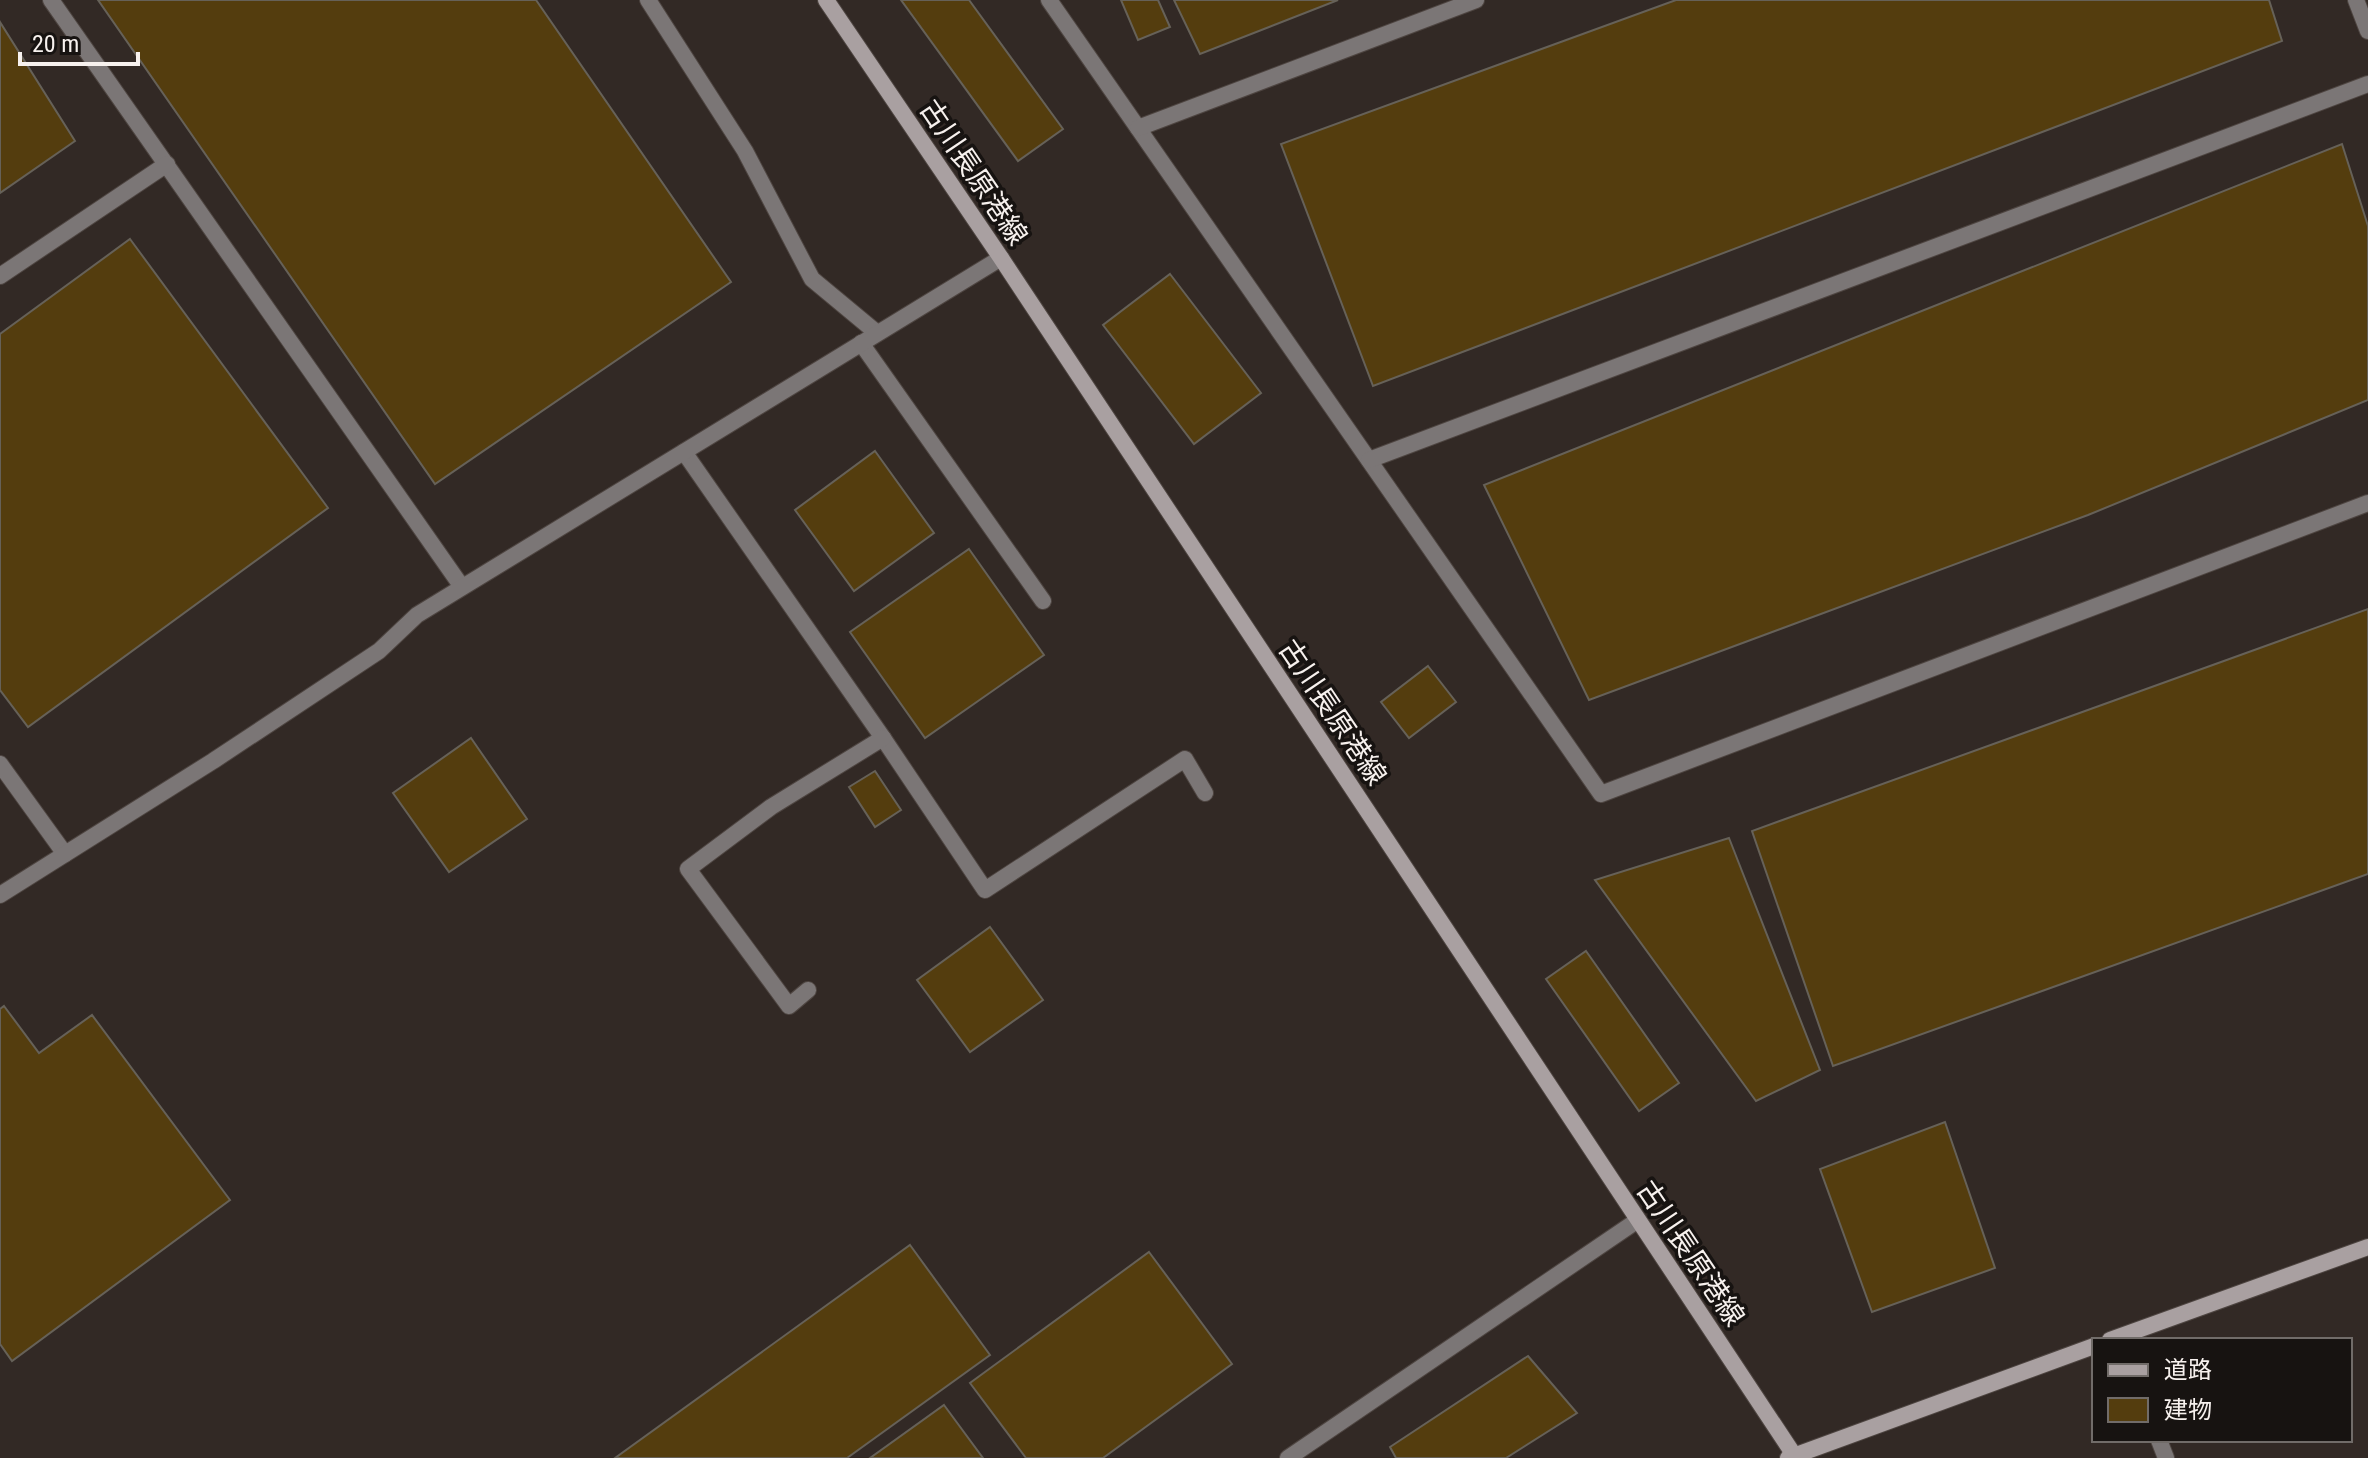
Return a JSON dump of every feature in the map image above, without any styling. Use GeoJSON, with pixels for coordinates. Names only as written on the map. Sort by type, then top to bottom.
{"type":"FeatureCollection","features":[{"type":"Feature","properties":{"kind":"main road","name":"古川長原港線"},"geometry":{"type":"LineString","coordinates":[[826,0],[1001,258],[1638,1220],[1791,1457]]}},
{"type":"Feature","properties":{"kind":"main road"},"geometry":{"type":"LineString","coordinates":[[2120,1338],[2368,1247]]}},
{"type":"Feature","properties":{"kind":"main road"},"geometry":{"type":"LineString","coordinates":[[1791,1457],[2092,1347]]}},
{"type":"Feature","properties":{"kind":"lane"},"geometry":{"type":"LineString","coordinates":[[51,0],[462,587]]}},
{"type":"Feature","properties":{"kind":"lane"},"geometry":{"type":"LineString","coordinates":[[648,0],[745,151],[812,279],[877,333]]}},
{"type":"Feature","properties":{"kind":"lane"},"geometry":{"type":"LineString","coordinates":[[1049,0],[1601,794],[2368,503]]}},
{"type":"Feature","properties":{"kind":"lane"},"geometry":{"type":"LineString","coordinates":[[1138,128],[1476,0]]}},
{"type":"Feature","properties":{"kind":"lane"},"geometry":{"type":"LineString","coordinates":[[2356,0],[2368,31]]}},
{"type":"Feature","properties":{"kind":"lane"},"geometry":{"type":"LineString","coordinates":[[1369,460],[2368,84]]}},
{"type":"Feature","properties":{"kind":"lane"},"geometry":{"type":"LineString","coordinates":[[0,276],[167,164]]}},
{"type":"Feature","properties":{"kind":"lane"},"geometry":{"type":"LineString","coordinates":[[0,895],[213,761],[379,651],[417,615],[1001,258]]}},
{"type":"Feature","properties":{"kind":"lane"},"geometry":{"type":"LineString","coordinates":[[861,343],[1043,601]]}},
{"type":"Feature","properties":{"kind":"lane"},"geometry":{"type":"LineString","coordinates":[[684,452],[985,890],[1185,759],[1205,793]]}},
{"type":"Feature","properties":{"kind":"lane"},"geometry":{"type":"LineString","coordinates":[[808,990],[789,1006],[688,869],[771,807],[883,738]]}},
{"type":"Feature","properties":{"kind":"lane"},"geometry":{"type":"LineString","coordinates":[[0,764],[65,854]]}},
{"type":"Feature","properties":{"kind":"lane"},"geometry":{"type":"LineString","coordinates":[[1288,1458],[1638,1220]]}},
{"type":"Feature","properties":{"kind":"building"},"geometry":{"type":"Polygon","coordinates":[[[98,0],[536,0],[731,282],[435,484],[98,0]]]}},
{"type":"Feature","properties":{"kind":"building"},"geometry":{"type":"Polygon","coordinates":[[[901,0],[969,0],[1063,129],[1018,161],[901,0]]]}},
{"type":"Feature","properties":{"kind":"building"},"geometry":{"type":"Polygon","coordinates":[[[1121,0],[1158,0],[1170,27],[1138,40],[1121,0]]]}},
{"type":"Feature","properties":{"kind":"building"},"geometry":{"type":"Polygon","coordinates":[[[1174,0],[1338,0],[1200,54],[1174,0]]]}},
{"type":"Feature","properties":{"kind":"building"},"geometry":{"type":"Polygon","coordinates":[[[1676,0],[2269,0],[2282,41],[1373,386],[1281,144],[1676,0]]]}},
{"type":"Feature","properties":{"kind":"building"},"geometry":{"type":"Polygon","coordinates":[[[0,22],[75,141],[0,193],[0,22]]]}},
{"type":"Feature","properties":{"kind":"building"},"geometry":{"type":"Polygon","coordinates":[[[2342,144],[2368,226],[2368,400],[2088,515],[1589,700],[1484,485],[2342,144]]]}},
{"type":"Feature","properties":{"kind":"building"},"geometry":{"type":"Polygon","coordinates":[[[130,239],[328,508],[28,727],[0,690],[0,334],[130,239]]]}},
{"type":"Feature","properties":{"kind":"building"},"geometry":{"type":"Polygon","coordinates":[[[1170,274],[1261,393],[1194,444],[1103,325],[1170,274]]]}},
{"type":"Feature","properties":{"kind":"building"},"geometry":{"type":"Polygon","coordinates":[[[875,451],[934,533],[854,591],[795,510],[875,451]]]}},
{"type":"Feature","properties":{"kind":"building"},"geometry":{"type":"Polygon","coordinates":[[[969,549],[1044,655],[925,738],[850,632],[969,549]]]}},
{"type":"Feature","properties":{"kind":"building"},"geometry":{"type":"Polygon","coordinates":[[[2368,609],[2368,874],[1833,1066],[1752,831],[2368,609]]]}},
{"type":"Feature","properties":{"kind":"building"},"geometry":{"type":"Polygon","coordinates":[[[1428,666],[1456,702],[1409,738],[1381,702],[1428,666]]]}},
{"type":"Feature","properties":{"kind":"building"},"geometry":{"type":"Polygon","coordinates":[[[471,738],[527,819],[449,872],[393,793],[471,738]]]}},
{"type":"Feature","properties":{"kind":"building"},"geometry":{"type":"Polygon","coordinates":[[[875,771],[901,810],[875,827],[849,787],[875,771]]]}},
{"type":"Feature","properties":{"kind":"building"},"geometry":{"type":"Polygon","coordinates":[[[1729,838],[1820,1070],[1756,1101],[1595,880],[1729,838]]]}},
{"type":"Feature","properties":{"kind":"building"},"geometry":{"type":"Polygon","coordinates":[[[990,927],[1043,1000],[970,1052],[917,980],[990,927]]]}},
{"type":"Feature","properties":{"kind":"building"},"geometry":{"type":"Polygon","coordinates":[[[1586,951],[1679,1083],[1639,1111],[1546,979],[1586,951]]]}},
{"type":"Feature","properties":{"kind":"building"},"geometry":{"type":"Polygon","coordinates":[[[4,1006],[39,1053],[92,1015],[230,1200],[12,1361],[0,1344],[0,1009],[4,1006]]]}},
{"type":"Feature","properties":{"kind":"building"},"geometry":{"type":"Polygon","coordinates":[[[1945,1122],[1995,1268],[1872,1312],[1820,1169],[1945,1122]]]}},
{"type":"Feature","properties":{"kind":"building"},"geometry":{"type":"Polygon","coordinates":[[[910,1245],[990,1355],[847,1458],[615,1458],[910,1245]]]}},
{"type":"Feature","properties":{"kind":"building"},"geometry":{"type":"Polygon","coordinates":[[[1149,1252],[1232,1364],[1103,1458],[1026,1458],[970,1383],[1149,1252]]]}},
{"type":"Feature","properties":{"kind":"building"},"geometry":{"type":"Polygon","coordinates":[[[1528,1356],[1577,1413],[1506,1458],[1396,1458],[1390,1447],[1528,1356]]]}},
{"type":"Feature","properties":{"kind":"building"},"geometry":{"type":"Polygon","coordinates":[[[944,1405],[983,1458],[870,1458],[944,1405]]]}}]}
